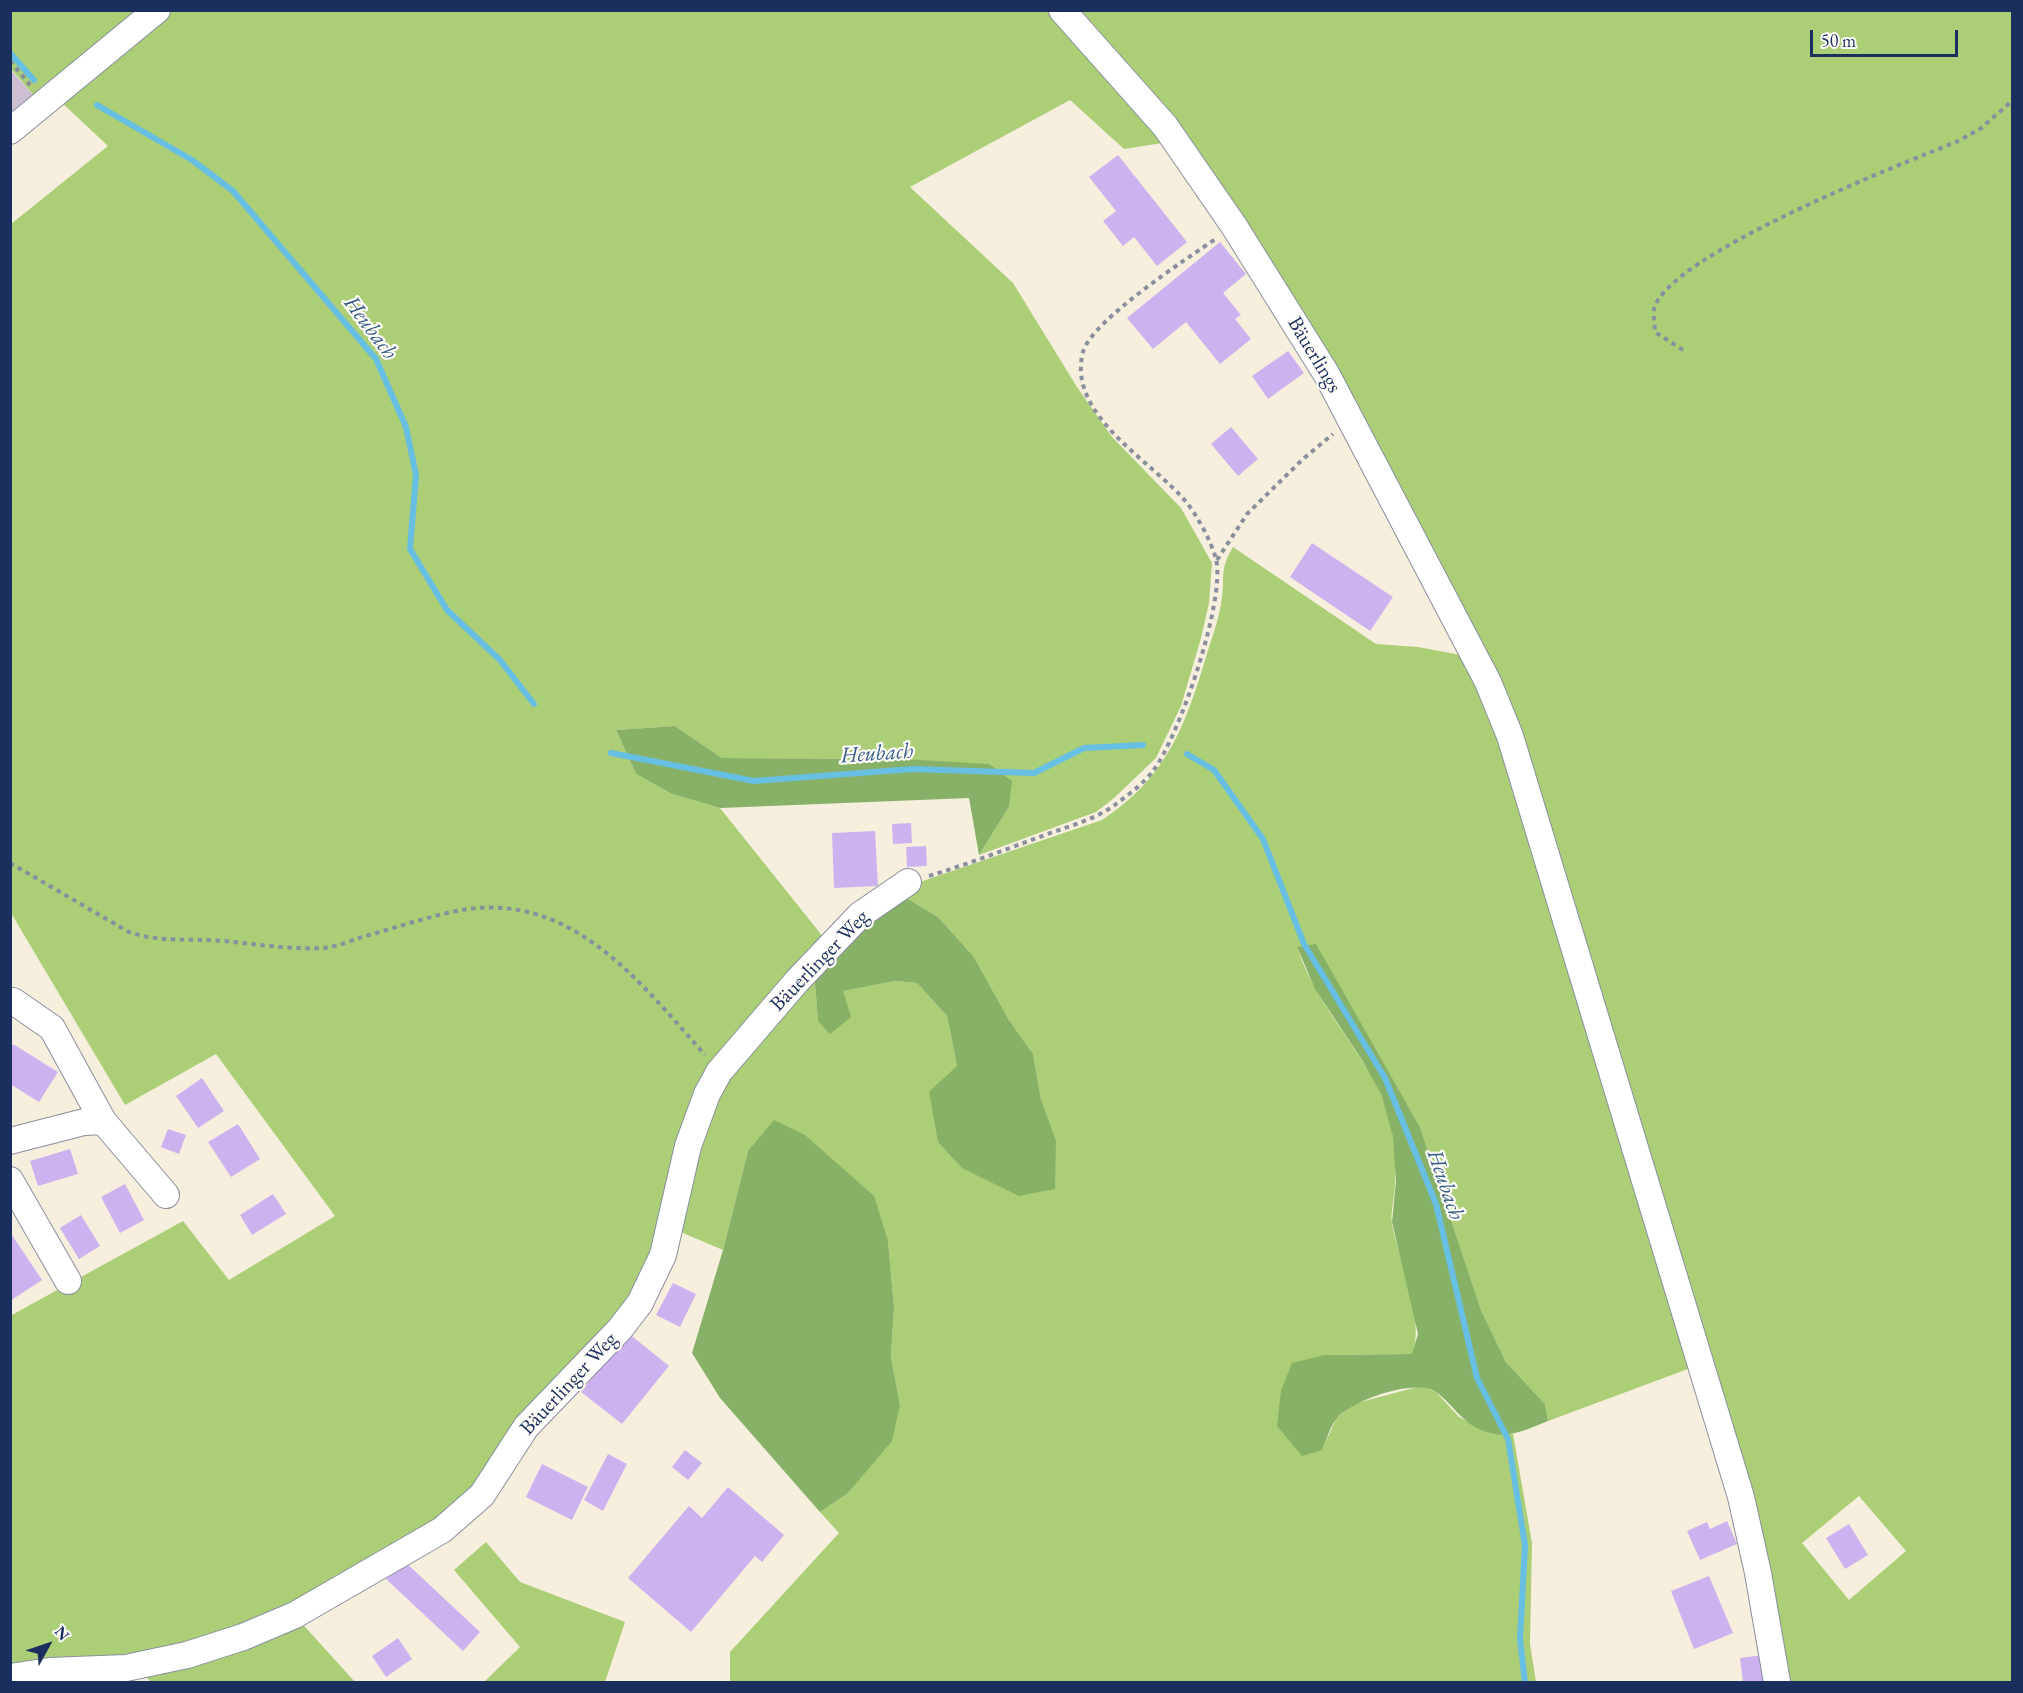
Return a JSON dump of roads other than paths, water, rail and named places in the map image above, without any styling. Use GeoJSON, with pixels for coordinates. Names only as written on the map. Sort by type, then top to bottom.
{"type":"FeatureCollection","features":[{"type":"Feature","properties":{"kind":"street"},"geometry":{"type":"LineString","coordinates":[[10,131],[158,10]]}},
{"type":"Feature","properties":{"kind":"street","name":"Bäuerlings"},"geometry":{"type":"LineString","coordinates":[[1062,10],[1165,126],[1234,226],[1352,418],[1488,681],[1510,736],[1741,1497],[1758,1573],[1777,1683]]}},
{"type":"Feature","properties":{"kind":"street","name":"Bäuerlinger Weg"},"geometry":{"type":"LineString","coordinates":[[10,1677],[49,1671],[126,1668],[187,1655],[243,1637],[295,1615],[442,1530],[463,1513],[496,1476],[525,1427],[620,1329],[640,1303],[663,1255],[688,1146],[707,1094],[719,1072],[797,981],[860,915],[908,882]]}},
{"type":"Feature","properties":{"kind":"street"},"geometry":{"type":"LineString","coordinates":[[13,1001],[52,1028],[103,1121],[166,1195]]}},
{"type":"Feature","properties":{"kind":"street"},"geometry":{"type":"LineString","coordinates":[[10,1140],[84,1122],[103,1121]]}},
{"type":"Feature","properties":{"kind":"street"},"geometry":{"type":"LineString","coordinates":[[10,1180],[68,1281]]}},
{"type":"Feature","properties":{"kind":"waterway","name":"Heubach"},"geometry":{"type":"LineString","coordinates":[[10,53],[34,80]]}},
{"type":"Feature","properties":{"kind":"waterway","name":"Heubach"},"geometry":{"type":"LineString","coordinates":[[97,105],[192,160],[233,191],[376,359],[406,427],[416,475],[410,549],[447,610],[500,660],[534,704]]}},
{"type":"Feature","properties":{"kind":"waterway","name":"Heubach"},"geometry":{"type":"LineString","coordinates":[[611,753],[754,781],[913,769],[1034,773],[1084,748],[1143,745]]}},
{"type":"Feature","properties":{"kind":"waterway","name":"Heubach"},"geometry":{"type":"LineString","coordinates":[[1187,754],[1214,770],[1263,839],[1304,944],[1385,1078],[1436,1204],[1477,1378],[1508,1439],[1525,1545],[1520,1639],[1525,1682]]}}]}
